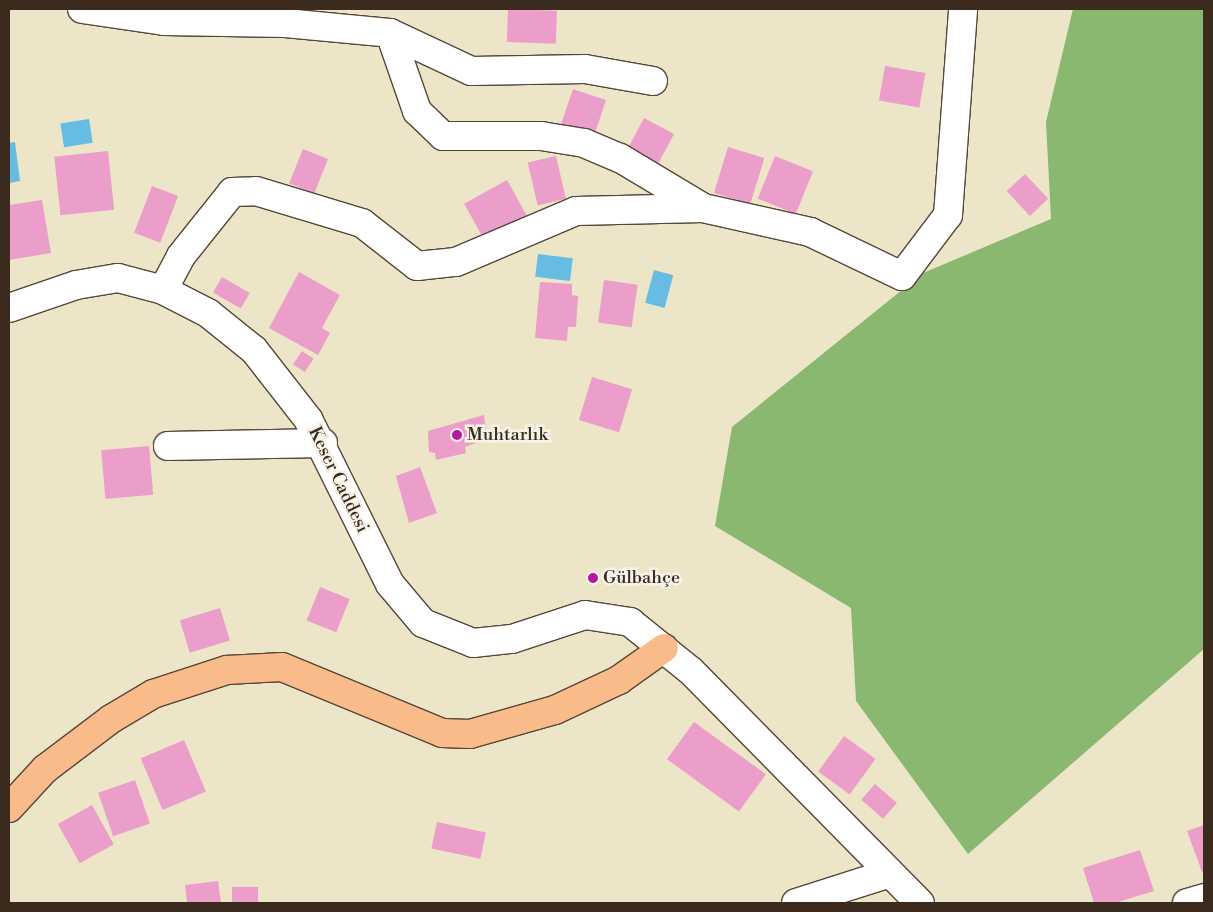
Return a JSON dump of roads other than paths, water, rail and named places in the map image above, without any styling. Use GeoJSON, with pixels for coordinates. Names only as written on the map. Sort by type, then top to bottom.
{"type":"FeatureCollection","features":[{"type":"Feature","properties":{"kind":"main road"},"geometry":{"type":"LineString","coordinates":[[9,808],[45,769],[111,719],[153,694],[228,670],[282,668],[442,734],[470,734],[555,710],[619,680],[664,648]]}},
{"type":"Feature","properties":{"kind":"street"},"geometry":{"type":"LineString","coordinates":[[82,9],[164,21],[285,23],[390,33],[471,71],[585,68],[652,81]]}},
{"type":"Feature","properties":{"kind":"street"},"geometry":{"type":"LineString","coordinates":[[163,290],[181,256],[232,192],[256,191],[362,222],[417,266],[456,262],[576,211],[703,208],[810,232],[902,276],[948,215],[963,9]]}},
{"type":"Feature","properties":{"kind":"street"},"geometry":{"type":"LineString","coordinates":[[390,33],[416,110],[443,136],[541,136],[584,143],[620,158],[703,208]]}},
{"type":"Feature","properties":{"kind":"street","name":"Keser Caddesi"},"geometry":{"type":"LineString","coordinates":[[9,308],[100,279],[134,280],[163,290],[208,313],[254,350],[322,443],[344,496],[390,584],[408,608],[438,633],[457,640],[493,643],[598,614],[630,622],[664,648],[779,758],[887,874],[920,903]]}},
{"type":"Feature","properties":{"kind":"street"},"geometry":{"type":"LineString","coordinates":[[168,446],[322,443]]}},
{"type":"Feature","properties":{"kind":"street"},"geometry":{"type":"LineString","coordinates":[[796,903],[887,874]]}},
{"type":"Feature","properties":{"kind":"street"},"geometry":{"type":"LineString","coordinates":[[1187,903],[1204,898]]}},
{"type":"Feature","properties":{"kind":"water"},"geometry":{"type":"Polygon","coordinates":[[[89,119],[93,143],[64,147],[60,124],[89,119]]]}},
{"type":"Feature","properties":{"kind":"water"},"geometry":{"type":"Polygon","coordinates":[[[15,142],[20,181],[9,183],[9,143],[15,142]]]}},
{"type":"Feature","properties":{"kind":"water"},"geometry":{"type":"Polygon","coordinates":[[[538,254],[573,258],[570,281],[535,277],[538,254]]]}},
{"type":"Feature","properties":{"kind":"water"},"geometry":{"type":"Polygon","coordinates":[[[654,270],[673,275],[665,308],[645,303],[654,270]]]}},
{"type":"Feature","properties":{"kind":"place","name":"Muhtarlık"},"geometry":{"type":"Point","coordinates":[457,435]}},
{"type":"Feature","properties":{"kind":"place","name":"Gülbahçe"},"geometry":{"type":"Point","coordinates":[593,578]}}]}
